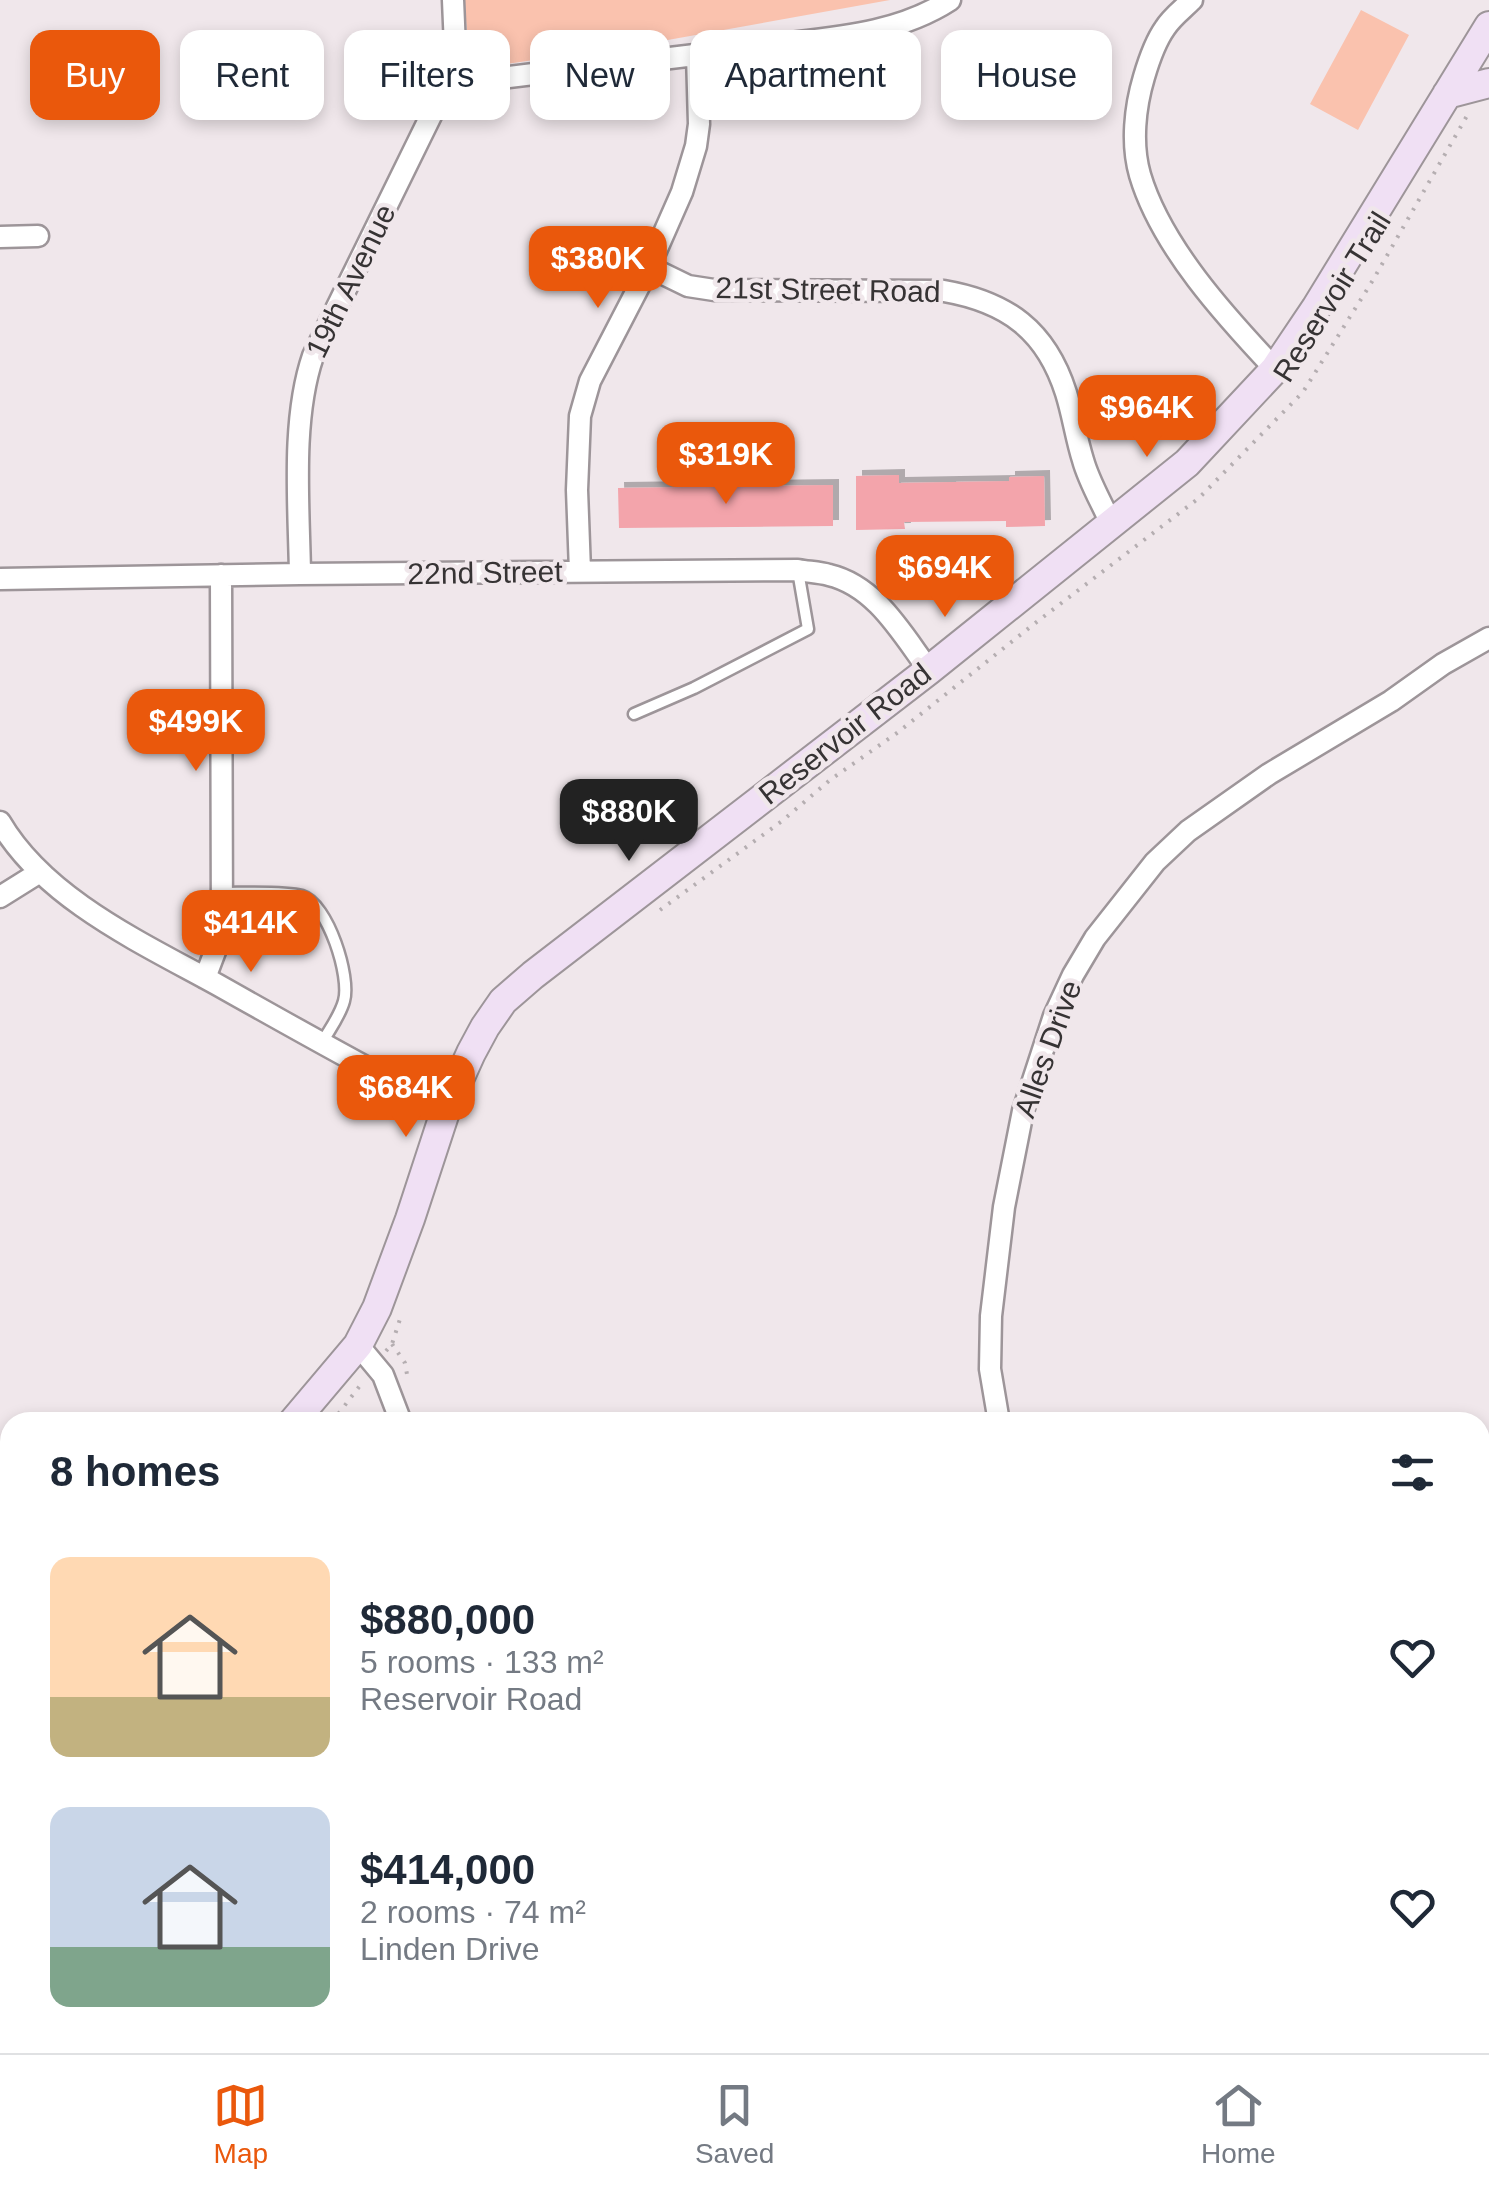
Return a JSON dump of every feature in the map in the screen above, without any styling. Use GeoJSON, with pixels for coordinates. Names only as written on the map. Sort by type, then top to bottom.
{"type":"FeatureCollection","features":[{"type":"Feature","properties":{"kind":"street","name":"19th Avenue"},"geometry":{"type":"LineString","coordinates":[[452,0],[454,30]]}},
{"type":"Feature","properties":{"kind":"street"},"geometry":{"type":"LineString","coordinates":[[871,30],[898,26],[950,0]]}},
{"type":"Feature","properties":{"kind":"street"},"geometry":{"type":"LineString","coordinates":[[1192,0],[1166,26],[1137,98],[1135,138],[1140,174],[1164,230],[1212,297],[1275,369]]}},
{"type":"Feature","properties":{"kind":"street","name":"Reservoir Road"},"geometry":{"type":"LineString","coordinates":[[304,1412],[367,1355],[377,1308],[447,1106],[471,1052],[504,1000],[929,670],[1187,463],[1275,369],[1459,102],[1489,26]]}},
{"type":"Feature","properties":{"kind":"street"},"geometry":{"type":"LineString","coordinates":[[510,77],[690,57]]}},
{"type":"Feature","properties":{"kind":"street"},"geometry":{"type":"LineString","coordinates":[[1459,102],[1489,83]]}},
{"type":"Feature","properties":{"kind":"street","name":"19th Avenue"},"geometry":{"type":"LineString","coordinates":[[300,574],[300,421],[306,375],[428,120]]}},
{"type":"Feature","properties":{"kind":"street"},"geometry":{"type":"LineString","coordinates":[[580,571],[580,416],[590,381],[682,192],[696,146],[698,120]]}},
{"type":"Feature","properties":{"kind":"street"},"geometry":{"type":"LineString","coordinates":[[0,237],[38,236]]}},
{"type":"Feature","properties":{"kind":"street","name":"21st Street Road"},"geometry":{"type":"LineString","coordinates":[[649,266],[688,286],[714,290],[944,290],[995,304],[1023,324],[1048,351],[1066,392],[1084,465],[1111,524]]}},
{"type":"Feature","properties":{"kind":"street","name":"22nd Street"},"geometry":{"type":"LineString","coordinates":[[0,579],[798,570],[827,574],[862,590],[889,616],[929,670]]}},
{"type":"Feature","properties":{"kind":"street"},"geometry":{"type":"LineString","coordinates":[[205,978],[222,933],[221,575]]}},
{"type":"Feature","properties":{"kind":"street","name":"Alles Drive"},"geometry":{"type":"LineString","coordinates":[[997,1412],[990,1370],[991,1316],[1004,1207],[1023,1112],[1054,1016],[1095,938],[1155,862],[1188,831],[1268,774],[1489,638]]}},
{"type":"Feature","properties":{"kind":"street"},"geometry":{"type":"LineString","coordinates":[[0,822],[40,872],[134,940],[322,1044],[447,1106]]}},
{"type":"Feature","properties":{"kind":"street"},"geometry":{"type":"LineString","coordinates":[[0,897],[40,872]]}},
{"type":"Feature","properties":{"kind":"street"},"geometry":{"type":"LineString","coordinates":[[367,1355],[383,1374],[397,1412]]}},
{"type":"Feature","properties":{"kind":"lane"},"geometry":{"type":"LineString","coordinates":[[634,714],[808,629],[798,570]]}},
{"type":"Feature","properties":{"kind":"lane"},"geometry":{"type":"LineString","coordinates":[[222,892],[302,896],[318,906],[333,936],[346,986],[344,1003],[322,1044]]}},
{"type":"Feature","properties":{"kind":"path","name":"Reservoir Trail"},"geometry":{"type":"LineString","coordinates":[[648,919],[898,733],[1199,498],[1302,392],[1372,280],[1459,102]]}},
{"type":"Feature","properties":{"kind":"path"},"geometry":{"type":"LineString","coordinates":[[337,1412],[367,1355],[392,1344],[404,1308]]}},
{"type":"Feature","properties":{"kind":"shaded area"},"geometry":{"type":"Polygon","coordinates":[[[464,0],[890,0],[723,30],[690,30],[690,36],[670,40],[670,30],[530,30],[530,60],[510,63],[510,30],[467,30],[464,0]]]}},
{"type":"Feature","properties":{"kind":"shaded area"},"geometry":{"type":"Polygon","coordinates":[[[1361,10],[1409,35],[1358,130],[1310,104],[1361,10]]]}},
{"type":"Feature","properties":{"kind":"building"},"geometry":{"type":"Polygon","coordinates":[[[899,475],[899,483],[1009,481],[1009,477],[1044,476],[1045,526],[1006,527],[1006,521],[904,522],[905,529],[856,530],[856,476],[899,475]]]}},
{"type":"Feature","properties":{"kind":"building"},"geometry":{"type":"Polygon","coordinates":[[[833,485],[833,526],[619,528],[618,488],[833,485]]]}}]}
